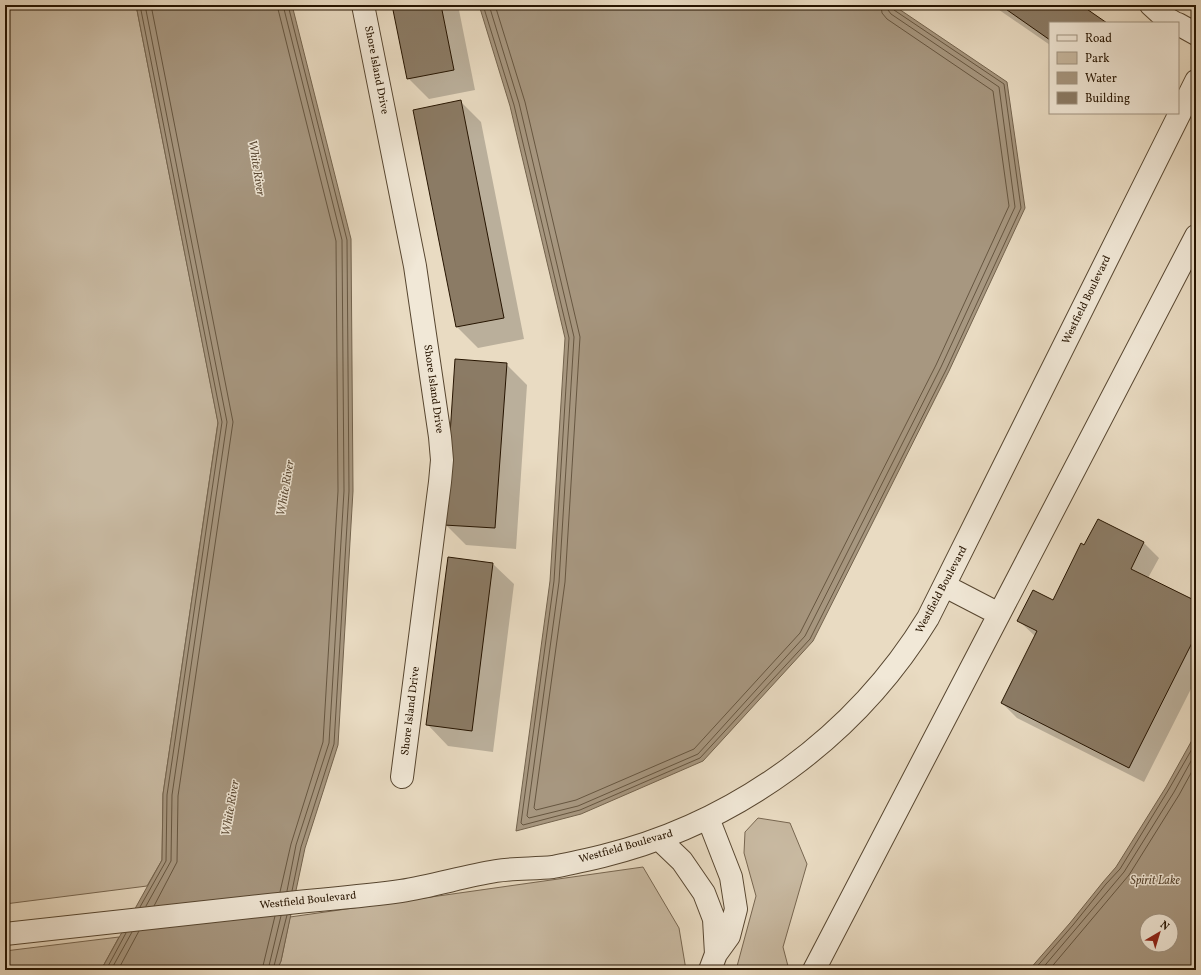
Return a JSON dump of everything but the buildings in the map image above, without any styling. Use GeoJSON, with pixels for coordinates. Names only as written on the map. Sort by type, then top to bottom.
{"type":"FeatureCollection","features":[{"type":"Feature","properties":{"kind":"street","name":"Shore Island Drive"},"geometry":{"type":"LineString","coordinates":[[363,5],[415,266],[442,460],[402,777]]}},
{"type":"Feature","properties":{"kind":"street"},"geometry":{"type":"LineString","coordinates":[[1151,5],[1163,16],[1174,22]]}},
{"type":"Feature","properties":{"kind":"street"},"geometry":{"type":"LineString","coordinates":[[1179,25],[1196,34]]}},
{"type":"Feature","properties":{"kind":"street","name":"Westfield Boulevard"},"geometry":{"type":"LineString","coordinates":[[5,934],[404,890],[497,871],[554,866],[570,863],[603,856],[673,834],[734,805],[779,777],[810,754],[867,700],[906,652],[928,618],[1196,81]]}},
{"type":"Feature","properties":{"kind":"street"},"geometry":{"type":"LineString","coordinates":[[814,970],[1196,236]]}},
{"type":"Feature","properties":{"kind":"street"},"geometry":{"type":"LineString","coordinates":[[945,586],[999,614]]}},
{"type":"Feature","properties":{"kind":"street"},"geometry":{"type":"LineString","coordinates":[[708,818],[731,877],[736,909],[729,936],[713,962]]}},
{"type":"Feature","properties":{"kind":"street"},"geometry":{"type":"LineString","coordinates":[[659,839],[682,861],[704,893],[714,918],[713,962]]}},
{"type":"Feature","properties":{"kind":"green space"},"geometry":{"type":"Polygon","coordinates":[[[5,5],[136,5],[218,422],[163,794],[162,860],[147,886],[5,904],[5,5]]]}},
{"type":"Feature","properties":{"kind":"green space"},"geometry":{"type":"Polygon","coordinates":[[[758,818],[790,823],[807,864],[783,947],[789,970],[736,970],[756,896],[744,853],[745,832],[758,818]]]}},
{"type":"Feature","properties":{"kind":"green space"},"geometry":{"type":"Polygon","coordinates":[[[643,867],[679,928],[686,970],[277,970],[281,961],[290,917],[643,867]]]}},
{"type":"Feature","properties":{"kind":"green space"},"geometry":{"type":"Polygon","coordinates":[[[119,937],[101,970],[5,970],[5,951],[119,937]]]}},
{"type":"Feature","properties":{"kind":"water","name":"White River"},"geometry":{"type":"Polygon","coordinates":[[[136,5],[292,5],[351,239],[353,491],[338,745],[305,848],[281,961],[277,970],[101,970],[162,860],[163,794],[218,423],[136,5]]]}},
{"type":"Feature","properties":{"kind":"water"},"geometry":{"type":"Polygon","coordinates":[[[479,5],[893,5],[1007,82],[1025,208],[949,371],[813,641],[703,761],[581,814],[516,831],[550,581],[565,338],[510,106],[479,5]]]}},
{"type":"Feature","properties":{"kind":"water","name":"Spirit Lake"},"geometry":{"type":"Polygon","coordinates":[[[1196,733],[1196,970],[1029,970],[1116,867],[1166,787],[1196,733]]]}}]}
